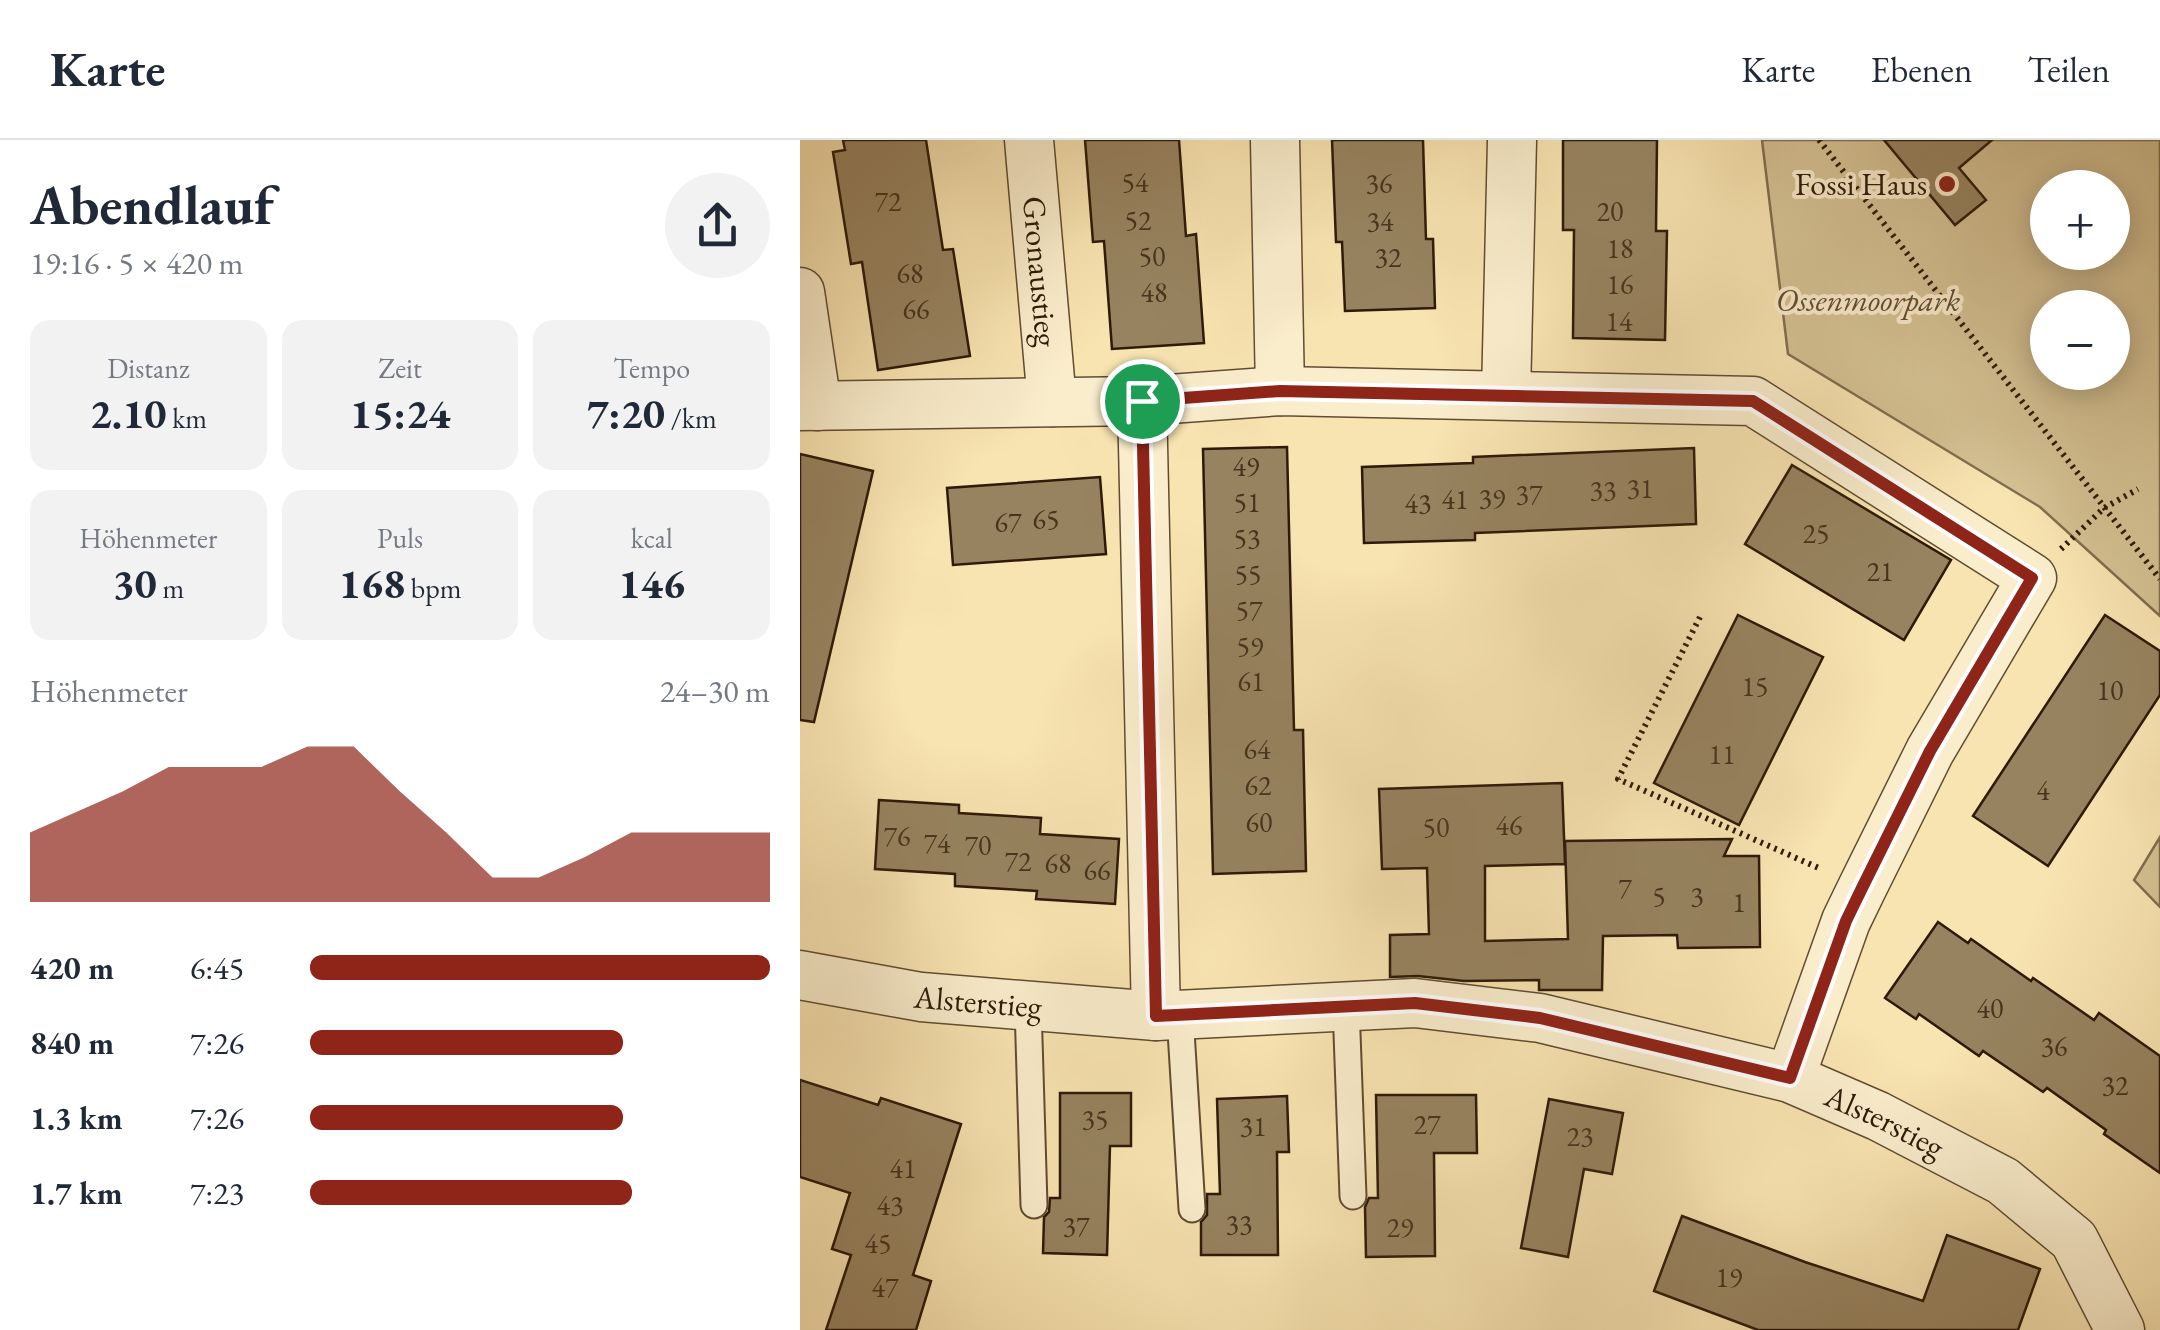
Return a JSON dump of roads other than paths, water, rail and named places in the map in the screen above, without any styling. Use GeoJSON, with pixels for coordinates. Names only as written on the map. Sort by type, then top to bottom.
{"type":"FeatureCollection","features":[{"type":"Feature","properties":{"kind":"street","name":"Gronaustieg"},"geometry":{"type":"LineString","coordinates":[[1030,140],[1052,402]]}},
{"type":"Feature","properties":{"kind":"street"},"geometry":{"type":"LineString","coordinates":[[1275,140],[1280,391]]}},
{"type":"Feature","properties":{"kind":"street"},"geometry":{"type":"LineString","coordinates":[[1506,395],[1512,140]]}},
{"type":"Feature","properties":{"kind":"street"},"geometry":{"type":"LineString","coordinates":[[800,292],[808,406],[1142,401],[1280,391],[1753,401],[2032,578],[1930,751],[1846,921],[1790,1078]]}},
{"type":"Feature","properties":{"kind":"street"},"geometry":{"type":"LineString","coordinates":[[1142,401],[1168,1015]]}},
{"type":"Feature","properties":{"kind":"street","name":"Alsterstieg"},"geometry":{"type":"LineString","coordinates":[[801,981],[921,997],[1168,1015],[1415,1003],[1540,1018],[1790,1078],[1878,1116],[2003,1181],[2074,1240],[2120,1330]]}},
{"type":"Feature","properties":{"kind":"lane"},"geometry":{"type":"LineString","coordinates":[[1028,1006],[1034,1205]]}},
{"type":"Feature","properties":{"kind":"lane"},"geometry":{"type":"LineString","coordinates":[[1346,1006],[1353,1196]]}},
{"type":"Feature","properties":{"kind":"lane"},"geometry":{"type":"LineString","coordinates":[[1168,1015],[1192,1209]]}},
{"type":"Feature","properties":{"kind":"place","name":"Fossi Haus"},"geometry":{"type":"Point","coordinates":[1947,184]}},
{"type":"Feature","properties":{"kind":"park label","name":"Ossenmoorpark"},"geometry":{"type":"Point","coordinates":[1868,300]}}]}
